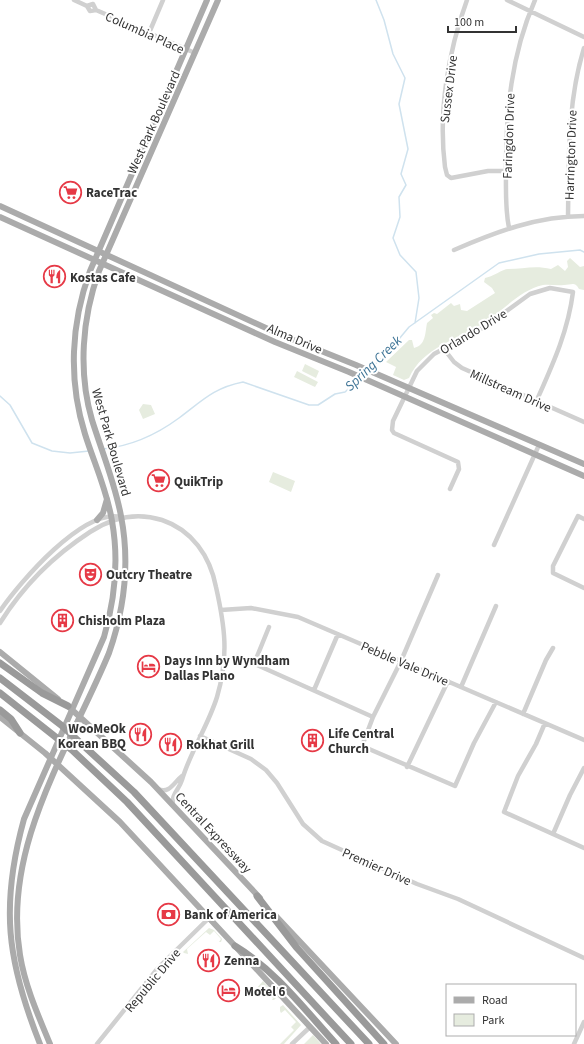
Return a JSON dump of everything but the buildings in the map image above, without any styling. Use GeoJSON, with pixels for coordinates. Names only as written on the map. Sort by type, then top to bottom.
{"type":"FeatureCollection","features":[{"type":"Feature","properties":{"kind":"highway"},"geometry":{"type":"LineString","coordinates":[[0,663],[42,693],[68,706]]}},
{"type":"Feature","properties":{"kind":"highway"},"geometry":{"type":"LineString","coordinates":[[0,678],[71,734],[134,792],[369,1044]]}},
{"type":"Feature","properties":{"kind":"highway"},"geometry":{"type":"LineString","coordinates":[[0,693],[72,750],[127,802],[351,1044]]}},
{"type":"Feature","properties":{"kind":"highway"},"geometry":{"type":"LineString","coordinates":[[0,710],[11,719],[20,732]]}},
{"type":"Feature","properties":{"kind":"highway"},"geometry":{"type":"LineString","coordinates":[[257,896],[298,948],[384,1044]]}},
{"type":"Feature","properties":{"kind":"highway"},"geometry":{"type":"LineString","coordinates":[[235,946],[250,955],[268,971],[336,1044]]}},
{"type":"Feature","properties":{"kind":"main road","name":"West Park Boulevard"},"geometry":{"type":"LineString","coordinates":[[40,1044],[13,969],[7,927],[6,902],[9,874],[18,837],[102,643],[111,612],[115,567],[113,522],[107,498],[86,435],[77,397],[74,369],[75,332],[83,293],[99,250],[208,0]]}},
{"type":"Feature","properties":{"kind":"main road","name":"West Park Boulevard"},"geometry":{"type":"LineString","coordinates":[[50,1044],[30,992],[23,967],[17,929],[19,877],[27,842],[51,782],[109,653],[120,611],[125,569],[121,517],[108,466],[97,434],[87,396],[83,362],[86,326],[93,288],[103,263],[218,0]]}},
{"type":"Feature","properties":{"kind":"main road","name":"Alma Drive"},"geometry":{"type":"LineString","coordinates":[[0,206],[306,345],[356,365],[584,464]]}},
{"type":"Feature","properties":{"kind":"main road","name":"Alma Drive"},"geometry":{"type":"LineString","coordinates":[[0,217],[303,354],[349,372],[584,476]]}},
{"type":"Feature","properties":{"kind":"main road"},"geometry":{"type":"LineString","coordinates":[[21,226],[25,217]]}},
{"type":"Feature","properties":{"kind":"main road"},"geometry":{"type":"LineString","coordinates":[[197,306],[200,298]]}},
{"type":"Feature","properties":{"kind":"main road"},"geometry":{"type":"LineString","coordinates":[[303,354],[306,345]]}},
{"type":"Feature","properties":{"kind":"main road"},"geometry":{"type":"LineString","coordinates":[[77,397],[87,396]]}},
{"type":"Feature","properties":{"kind":"main road"},"geometry":{"type":"LineString","coordinates":[[97,520],[103,513],[107,498]]}},
{"type":"Feature","properties":{"kind":"main road","name":"Central Expressway"},"geometry":{"type":"LineString","coordinates":[[0,652],[68,706],[126,758],[173,806],[396,1044]]}},
{"type":"Feature","properties":{"kind":"main road"},"geometry":{"type":"LineString","coordinates":[[0,717],[67,772],[120,822],[326,1044]]}},
{"type":"Feature","properties":{"kind":"main road"},"geometry":{"type":"LineString","coordinates":[[6,902],[17,901]]}},
{"type":"Feature","properties":{"kind":"main road"},"geometry":{"type":"LineString","coordinates":[[13,969],[23,967]]}},
{"type":"Feature","properties":{"kind":"street","name":"Columbia Place"},"geometry":{"type":"LineString","coordinates":[[74,0],[87,6],[90,11],[96,10],[195,54]]}},
{"type":"Feature","properties":{"kind":"street"},"geometry":{"type":"LineString","coordinates":[[149,33],[163,0]]}},
{"type":"Feature","properties":{"kind":"street","name":"Sussex Drive"},"geometry":{"type":"LineString","coordinates":[[467,0],[455,39],[446,94],[444,158],[447,175],[451,178],[478,173],[506,171]]}},
{"type":"Feature","properties":{"kind":"street"},"geometry":{"type":"LineString","coordinates":[[507,0],[584,37]]}},
{"type":"Feature","properties":{"kind":"street","name":"Faringdon Drive"},"geometry":{"type":"LineString","coordinates":[[509,228],[506,206],[506,171],[507,112],[510,84],[521,35],[535,0]]}},
{"type":"Feature","properties":{"kind":"street","name":"Columbia Place"},"geometry":{"type":"LineString","coordinates":[[87,6],[94,2],[96,10]]}},
{"type":"Feature","properties":{"kind":"street","name":"Harrington Drive"},"geometry":{"type":"LineString","coordinates":[[568,216],[570,121],[574,89],[584,48]]}},
{"type":"Feature","properties":{"kind":"street"},"geometry":{"type":"LineString","coordinates":[[454,250],[509,228],[550,218],[584,216]]}},
{"type":"Feature","properties":{"kind":"street","name":"Orlando Drive"},"geometry":{"type":"LineString","coordinates":[[450,489],[459,469],[458,462],[394,433],[392,430],[394,421],[417,371],[434,354],[486,326],[530,294],[550,288],[573,292],[570,316],[565,334],[536,402]]}},
{"type":"Feature","properties":{"kind":"street","name":"Millstream Drive"},"geometry":{"type":"LineString","coordinates":[[444,349],[462,368],[584,422]]}},
{"type":"Feature","properties":{"kind":"street"},"geometry":{"type":"LineString","coordinates":[[494,545],[539,445]]}},
{"type":"Feature","properties":{"kind":"street"},"geometry":{"type":"LineString","coordinates":[[0,611],[38,563],[76,533],[97,520],[111,515],[121,517],[143,516],[175,525],[193,540],[204,553],[212,570],[221,610],[225,638],[221,677],[216,698],[182,776],[181,783],[172,796],[173,806]]}},
{"type":"Feature","properties":{"kind":"street"},"geometry":{"type":"LineString","coordinates":[[584,519],[578,516],[553,566],[553,573],[584,588]]}},
{"type":"Feature","properties":{"kind":"street"},"geometry":{"type":"LineString","coordinates":[[0,624],[15,601],[43,568],[62,552],[93,530],[121,517]]}},
{"type":"Feature","properties":{"kind":"street"},"geometry":{"type":"LineString","coordinates":[[58,547],[62,552]]}},
{"type":"Feature","properties":{"kind":"street"},"geometry":{"type":"LineString","coordinates":[[438,575],[400,661],[373,717],[362,746],[407,767],[455,786],[474,743],[496,702]]}},
{"type":"Feature","properties":{"kind":"street"},"geometry":{"type":"LineString","coordinates":[[10,597],[15,601]]}},
{"type":"Feature","properties":{"kind":"street"},"geometry":{"type":"LineString","coordinates":[[461,687],[496,606]]}},
{"type":"Feature","properties":{"kind":"street","name":"Pebble Vale Drive"},"geometry":{"type":"LineString","coordinates":[[221,610],[244,607],[272,610],[298,617],[584,740]]}},
{"type":"Feature","properties":{"kind":"street"},"geometry":{"type":"LineString","coordinates":[[269,627],[256,660],[257,665],[373,717]]}},
{"type":"Feature","properties":{"kind":"street"},"geometry":{"type":"LineString","coordinates":[[314,690],[338,634]]}},
{"type":"Feature","properties":{"kind":"street"},"geometry":{"type":"LineString","coordinates":[[523,714],[546,660],[553,648]]}},
{"type":"Feature","properties":{"kind":"street"},"geometry":{"type":"LineString","coordinates":[[407,767],[448,681]]}},
{"type":"Feature","properties":{"kind":"street"},"geometry":{"type":"LineString","coordinates":[[545,724],[536,744],[518,776],[504,812],[584,848]]}},
{"type":"Feature","properties":{"kind":"street","name":"Premier Drive"},"geometry":{"type":"LineString","coordinates":[[200,736],[251,759],[266,770],[277,783],[303,824],[315,835],[329,844],[417,884],[458,898],[584,958]]}},
{"type":"Feature","properties":{"kind":"street"},"geometry":{"type":"LineString","coordinates":[[553,834],[584,768]]}},
{"type":"Feature","properties":{"kind":"street"},"geometry":{"type":"LineString","coordinates":[[156,789],[166,791],[182,776]]}},
{"type":"Feature","properties":{"kind":"street","name":"Republic Drive"},"geometry":{"type":"LineString","coordinates":[[97,1044],[158,968],[209,918]]}},
{"type":"Feature","properties":{"kind":"street"},"geometry":{"type":"LineString","coordinates":[[574,1044],[584,1022]]}},
{"type":"Feature","properties":{"kind":"street"},"geometry":{"type":"LineString","coordinates":[[292,1044],[310,1027]]}},
{"type":"Feature","properties":{"kind":"green space"},"geometry":{"type":"Polygon","coordinates":[[[570,258],[580,267],[584,266],[584,290],[579,289],[573,284],[543,285],[527,291],[484,323],[432,351],[415,367],[409,378],[404,380],[393,375],[396,367],[386,362],[409,340],[412,340],[414,348],[421,344],[424,338],[427,323],[433,318],[431,315],[434,313],[437,314],[451,303],[454,306],[460,304],[461,310],[467,311],[495,293],[492,288],[484,282],[485,278],[508,269],[534,267],[551,269],[558,265],[565,271],[568,267],[567,261],[570,258]]]}},
{"type":"Feature","properties":{"kind":"green space"},"geometry":{"type":"Polygon","coordinates":[[[305,364],[319,371],[316,378],[302,371],[305,364]]]}},
{"type":"Feature","properties":{"kind":"green space"},"geometry":{"type":"Polygon","coordinates":[[[297,371],[318,382],[315,387],[294,377],[297,371]]]}},
{"type":"Feature","properties":{"kind":"green space"},"geometry":{"type":"Polygon","coordinates":[[[143,404],[151,405],[155,414],[143,419],[139,410],[143,404]]]}},
{"type":"Feature","properties":{"kind":"green space"},"geometry":{"type":"Polygon","coordinates":[[[273,472],[295,481],[291,492],[269,482],[273,472]]]}},
{"type":"Feature","properties":{"kind":"green space"},"geometry":{"type":"Polygon","coordinates":[[[209,928],[214,930],[222,939],[221,942],[219,942],[221,939],[214,931],[210,935],[206,932],[187,949],[188,954],[183,952],[209,928]]]}},
{"type":"Feature","properties":{"kind":"green space"},"geometry":{"type":"Polygon","coordinates":[[[263,981],[279,999],[263,982],[276,998],[274,1000],[272,1000],[273,998],[262,986],[255,990],[263,981]]]}},
{"type":"Feature","properties":{"kind":"green space"},"geometry":{"type":"Polygon","coordinates":[[[283,1005],[301,1025],[284,1044],[280,1044],[294,1030],[291,1027],[296,1022],[285,1010],[281,1013],[280,1007],[283,1005]]]}},
{"type":"Feature","properties":{"kind":"green space"},"geometry":{"type":"Polygon","coordinates":[[[313,1035],[321,1044],[304,1044],[313,1035]]]}},
{"type":"Feature","properties":{"kind":"waterway"},"geometry":{"type":"LineString","coordinates":[[376,0],[384,20],[393,54],[405,78],[399,104],[408,149],[401,174],[406,185],[399,197],[400,217],[393,238],[400,255],[416,272],[419,298],[415,323]]}},
{"type":"Feature","properties":{"kind":"waterway","name":"Spring Creek"},"geometry":{"type":"LineString","coordinates":[[370,369],[389,351],[409,327],[499,263],[539,254],[580,250],[584,252]]}},
{"type":"Feature","properties":{"kind":"waterway","name":"Spring Creek"},"geometry":{"type":"LineString","coordinates":[[103,449],[114,448],[134,442],[162,430],[208,396],[224,388],[243,382],[309,405],[318,405],[335,394],[345,392],[360,378]]}},
{"type":"Feature","properties":{"kind":"waterway","name":"Spring Creek"},"geometry":{"type":"LineString","coordinates":[[0,396],[10,405],[32,443],[52,451],[70,453],[89,451]]}},
{"type":"Feature","properties":{"kind":"place","name":"RaceTrac"},"geometry":{"type":"Point","coordinates":[70,192]}},
{"type":"Feature","properties":{"kind":"place","name":"Kostas Cafe"},"geometry":{"type":"Point","coordinates":[54,277]}},
{"type":"Feature","properties":{"kind":"place","name":"QuikTrip"},"geometry":{"type":"Point","coordinates":[159,481]}},
{"type":"Feature","properties":{"kind":"place","name":"Outcry Theatre"},"geometry":{"type":"Point","coordinates":[91,574]}},
{"type":"Feature","properties":{"kind":"place","name":"Chisholm Plaza"},"geometry":{"type":"Point","coordinates":[63,620]}},
{"type":"Feature","properties":{"kind":"place","name":"Days Inn by Wyndham Dallas Plano"},"geometry":{"type":"Point","coordinates":[148,667]}},
{"type":"Feature","properties":{"kind":"place","name":"WooMeOk Korean BBQ"},"geometry":{"type":"Point","coordinates":[141,735]}},
{"type":"Feature","properties":{"kind":"place","name":"Life Central Church"},"geometry":{"type":"Point","coordinates":[312,740]}},
{"type":"Feature","properties":{"kind":"place","name":"Rokhat Grill"},"geometry":{"type":"Point","coordinates":[171,744]}},
{"type":"Feature","properties":{"kind":"place","name":"Bank of America"},"geometry":{"type":"Point","coordinates":[169,914]}},
{"type":"Feature","properties":{"kind":"place","name":"Zenna"},"geometry":{"type":"Point","coordinates":[209,960]}},
{"type":"Feature","properties":{"kind":"place","name":"Motel 6"},"geometry":{"type":"Point","coordinates":[229,991]}}]}
